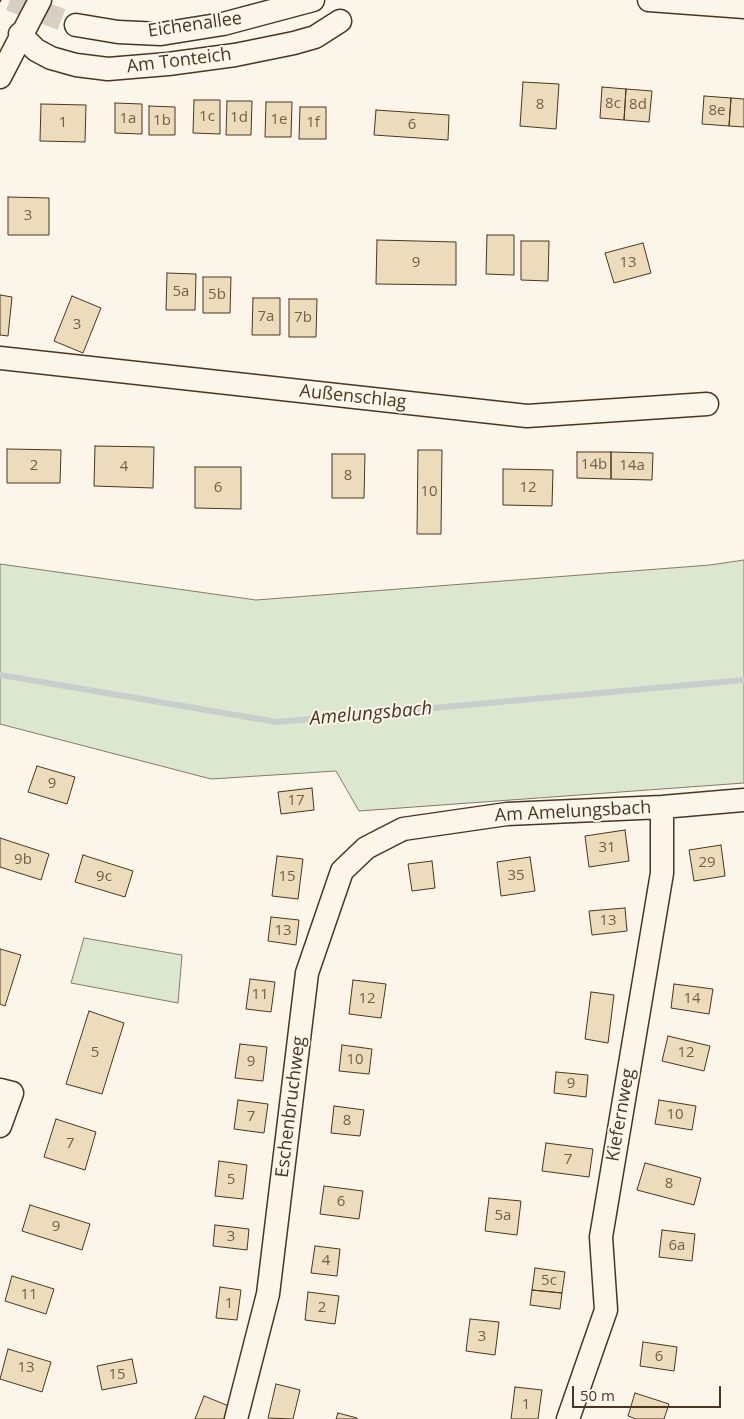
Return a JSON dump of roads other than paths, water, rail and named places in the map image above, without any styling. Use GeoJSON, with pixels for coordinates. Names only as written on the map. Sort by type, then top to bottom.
{"type":"FeatureCollection","features":[{"type":"Feature","properties":{"kind":"street"},"geometry":{"type":"LineString","coordinates":[[0,77],[20,34],[40,0]]}},
{"type":"Feature","properties":{"kind":"street","name":"Eichenallee"},"geometry":{"type":"LineString","coordinates":[[76,25],[118,32],[161,34],[223,24],[313,0]]}},
{"type":"Feature","properties":{"kind":"street"},"geometry":{"type":"LineString","coordinates":[[649,0],[744,6]]}},
{"type":"Feature","properties":{"kind":"street","name":"Am Tonteich"},"geometry":{"type":"LineString","coordinates":[[20,34],[36,50],[50,58],[76,65],[108,69],[216,57],[294,43],[315,37],[340,21]]}},
{"type":"Feature","properties":{"kind":"street","name":"Außenschlag"},"geometry":{"type":"LineString","coordinates":[[0,358],[527,416],[707,404]]}},
{"type":"Feature","properties":{"kind":"street","name":"Am Amelungsbach"},"geometry":{"type":"LineString","coordinates":[[403,829],[507,814],[662,807],[744,800]]}},
{"type":"Feature","properties":{"kind":"street","name":"Kiefernweg"},"geometry":{"type":"LineString","coordinates":[[568,1419],[606,1310],[601,1237],[662,873],[662,807]]}},
{"type":"Feature","properties":{"kind":"street","name":"Eschenbruchweg"},"geometry":{"type":"LineString","coordinates":[[236,1419],[268,1294],[307,972],[342,871],[366,848],[403,829]]}},
{"type":"Feature","properties":{"kind":"street"},"geometry":{"type":"LineString","coordinates":[[0,1090],[12,1094],[0,1126]]}},
{"type":"Feature","properties":{"kind":"waterway","name":"Amelungsbach"},"geometry":{"type":"LineString","coordinates":[[0,675],[277,722],[744,680]]}},
{"type":"Feature","properties":{"kind":"tunnel"},"geometry":{"type":"LineString","coordinates":[[10,0],[76,25]]}}]}
